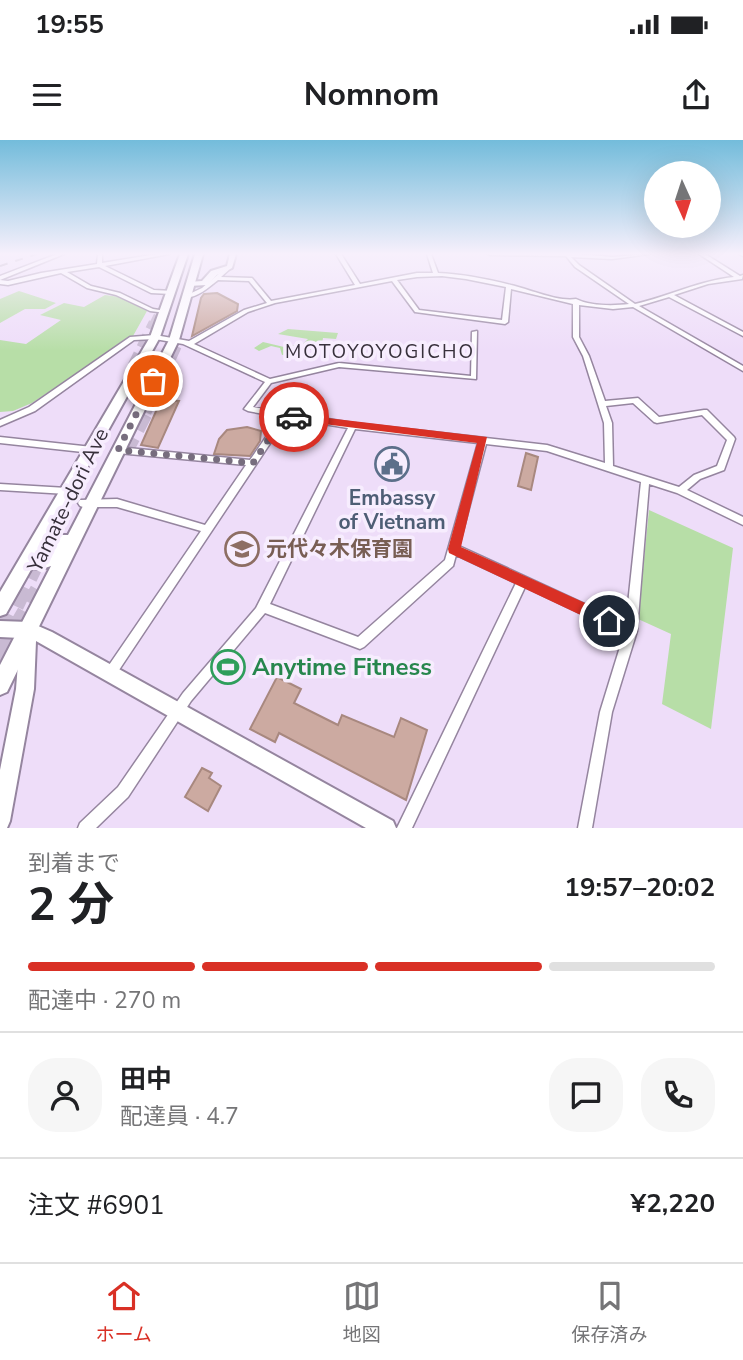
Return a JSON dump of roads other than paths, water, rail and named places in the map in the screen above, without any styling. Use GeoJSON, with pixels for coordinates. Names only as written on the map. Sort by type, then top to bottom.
{"type":"FeatureCollection","features":[{"type":"Feature","properties":{"kind":"main road","name":"Yamate-dori Ave"},"geometry":{"type":"LineString","coordinates":[[0,608],[155,337],[173,286]]}},
{"type":"Feature","properties":{"kind":"main road","name":"Yamate-dori Ave"},"geometry":{"type":"LineString","coordinates":[[0,685],[29,630],[87,503],[115,456],[174,340],[190,286]]}},
{"type":"Feature","properties":{"kind":"main road"},"geometry":{"type":"LineString","coordinates":[[115,408],[138,382],[148,363],[156,361],[162,364]]}},
{"type":"Feature","properties":{"kind":"main road"},"geometry":{"type":"LineString","coordinates":[[29,555],[36,562],[53,558],[87,503]]}},
{"type":"Feature","properties":{"kind":"street"},"geometry":{"type":"LineString","coordinates":[[87,286],[118,294],[164,313]]}},
{"type":"Feature","properties":{"kind":"street"},"geometry":{"type":"LineString","coordinates":[[141,286],[153,292],[171,292]]}},
{"type":"Feature","properties":{"kind":"street"},"geometry":{"type":"LineString","coordinates":[[189,290],[197,286]]}},
{"type":"Feature","properties":{"kind":"street"},"geometry":{"type":"LineString","coordinates":[[189,290],[208,286]]}},
{"type":"Feature","properties":{"kind":"street"},"geometry":{"type":"LineString","coordinates":[[256,286],[270,303]]}},
{"type":"Feature","properties":{"kind":"street"},"geometry":{"type":"LineString","coordinates":[[189,344],[246,311],[270,303],[363,286]]}},
{"type":"Feature","properties":{"kind":"street"},"geometry":{"type":"LineString","coordinates":[[399,286],[417,311],[505,322],[509,286]]}},
{"type":"Feature","properties":{"kind":"street"},"geometry":{"type":"LineString","coordinates":[[509,286],[576,302],[611,307],[635,306],[697,286]]}},
{"type":"Feature","properties":{"kind":"street"},"geometry":{"type":"LineString","coordinates":[[606,286],[743,369]]}},
{"type":"Feature","properties":{"kind":"street"},"geometry":{"type":"LineString","coordinates":[[671,296],[743,334]]}},
{"type":"Feature","properties":{"kind":"street"},"geometry":{"type":"LineString","coordinates":[[576,302],[576,337],[608,423],[609,470]]}},
{"type":"Feature","properties":{"kind":"street"},"geometry":{"type":"LineString","coordinates":[[0,423],[5,417],[32,409],[132,338],[155,337],[189,344],[269,381],[339,365],[474,377],[475,332]]}},
{"type":"Feature","properties":{"kind":"street"},"geometry":{"type":"LineString","coordinates":[[269,381],[248,410],[354,426],[547,448],[680,491],[743,522]]}},
{"type":"Feature","properties":{"kind":"street"},"geometry":{"type":"LineString","coordinates":[[603,404],[635,400],[656,420],[704,412],[731,439],[721,468],[697,477],[680,491]]}},
{"type":"Feature","properties":{"kind":"street"},"geometry":{"type":"LineString","coordinates":[[111,673],[284,416]]}},
{"type":"Feature","properties":{"kind":"street"},"geometry":{"type":"LineString","coordinates":[[85,828],[123,792],[178,711],[263,607],[354,426]]}},
{"type":"Feature","properties":{"kind":"street"},"geometry":{"type":"LineString","coordinates":[[0,440],[92,450]]}},
{"type":"Feature","properties":{"kind":"street"},"geometry":{"type":"LineString","coordinates":[[263,607],[360,643],[449,564],[483,440]]}},
{"type":"Feature","properties":{"kind":"street"},"geometry":{"type":"LineString","coordinates":[[115,456],[253,463]]}},
{"type":"Feature","properties":{"kind":"street"},"geometry":{"type":"LineString","coordinates":[[585,828],[606,712],[631,631],[645,481]]}},
{"type":"Feature","properties":{"kind":"street"},"geometry":{"type":"LineString","coordinates":[[0,487],[67,491]]}},
{"type":"Feature","properties":{"kind":"street"},"geometry":{"type":"LineString","coordinates":[[87,503],[117,503],[207,529]]}},
{"type":"Feature","properties":{"kind":"street"},"geometry":{"type":"LineString","coordinates":[[454,549],[631,631]]}},
{"type":"Feature","properties":{"kind":"street"},"geometry":{"type":"LineString","coordinates":[[404,828],[522,581]]}},
{"type":"Feature","properties":{"kind":"street"},"geometry":{"type":"LineString","coordinates":[[0,629],[29,630],[111,673],[386,828]]}},
{"type":"Feature","properties":{"kind":"street"},"geometry":{"type":"LineString","coordinates":[[0,821],[25,689],[29,630]]}},
{"type":"Feature","properties":{"kind":"tunnel"},"geometry":{"type":"LineString","coordinates":[[155,323],[160,313]]}},
{"type":"Feature","properties":{"kind":"tunnel"},"geometry":{"type":"LineString","coordinates":[[134,366],[155,323]]}},
{"type":"Feature","properties":{"kind":"tunnel"},"geometry":{"type":"LineString","coordinates":[[145,411],[177,342]]}},
{"type":"Feature","properties":{"kind":"tunnel"},"geometry":{"type":"LineString","coordinates":[[124,452],[145,411]]}},
{"type":"Feature","properties":{"kind":"tunnel"},"geometry":{"type":"LineString","coordinates":[[0,633],[41,548]]}},
{"type":"Feature","properties":{"kind":"tunnel"},"geometry":{"type":"LineString","coordinates":[[1,658],[40,591]]}},
{"type":"Feature","properties":{"kind":"place","name":"Embassy of Vietnam"},"geometry":{"type":"Point","coordinates":[392,464]}},
{"type":"Feature","properties":{"kind":"place","name":"元代々木保育園"},"geometry":{"type":"Point","coordinates":[242,549]}},
{"type":"Feature","properties":{"kind":"place","name":"Anytime Fitness"},"geometry":{"type":"Point","coordinates":[228,667]}},
{"type":"Feature","properties":{"kind":"district","name":"MOTOYOYOGICHO"},"geometry":{"type":"Point","coordinates":[380,352]}}]}
